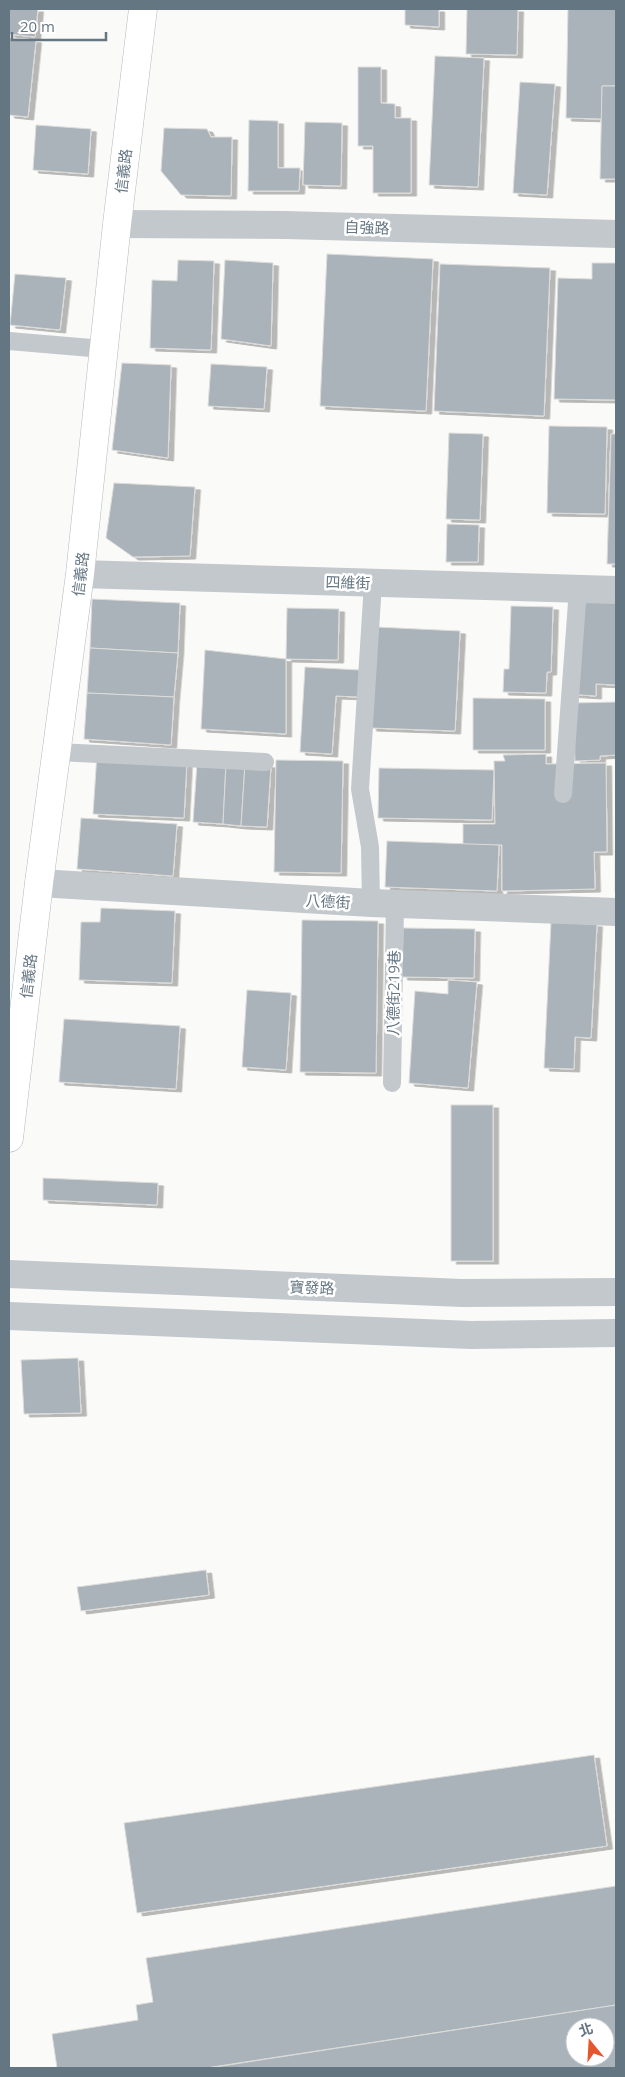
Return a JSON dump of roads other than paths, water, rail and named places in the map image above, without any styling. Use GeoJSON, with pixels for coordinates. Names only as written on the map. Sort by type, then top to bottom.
{"type":"FeatureCollection","features":[{"type":"Feature","properties":{"kind":"street","name":"信義路"},"geometry":{"type":"LineString","coordinates":[[9,1138],[39,883],[80,574],[117,224],[143,9]]}},
{"type":"Feature","properties":{"kind":"street","name":"自強路"},"geometry":{"type":"LineString","coordinates":[[117,224],[286,225],[616,234]]}},
{"type":"Feature","properties":{"kind":"street","name":"四維街"},"geometry":{"type":"LineString","coordinates":[[80,574],[616,590]]}},
{"type":"Feature","properties":{"kind":"street","name":"八德街"},"geometry":{"type":"LineString","coordinates":[[39,883],[383,904],[616,912]]}},
{"type":"Feature","properties":{"kind":"street","name":"寶發路"},"geometry":{"type":"LineString","coordinates":[[9,1274],[462,1293],[616,1292]]}},
{"type":"Feature","properties":{"kind":"street"},"geometry":{"type":"LineString","coordinates":[[9,1316],[471,1335],[616,1333]]}},
{"type":"Feature","properties":{"kind":"lane"},"geometry":{"type":"LineString","coordinates":[[9,341],[104,349]]}},
{"type":"Feature","properties":{"kind":"lane","name":"八德街219巷"},"geometry":{"type":"LineString","coordinates":[[373,583],[360,789],[370,847],[383,904],[392,1083]]}},
{"type":"Feature","properties":{"kind":"lane"},"geometry":{"type":"LineString","coordinates":[[563,794],[578,589]]}},
{"type":"Feature","properties":{"kind":"lane"},"geometry":{"type":"LineString","coordinates":[[57,752],[264,762]]}}]}
